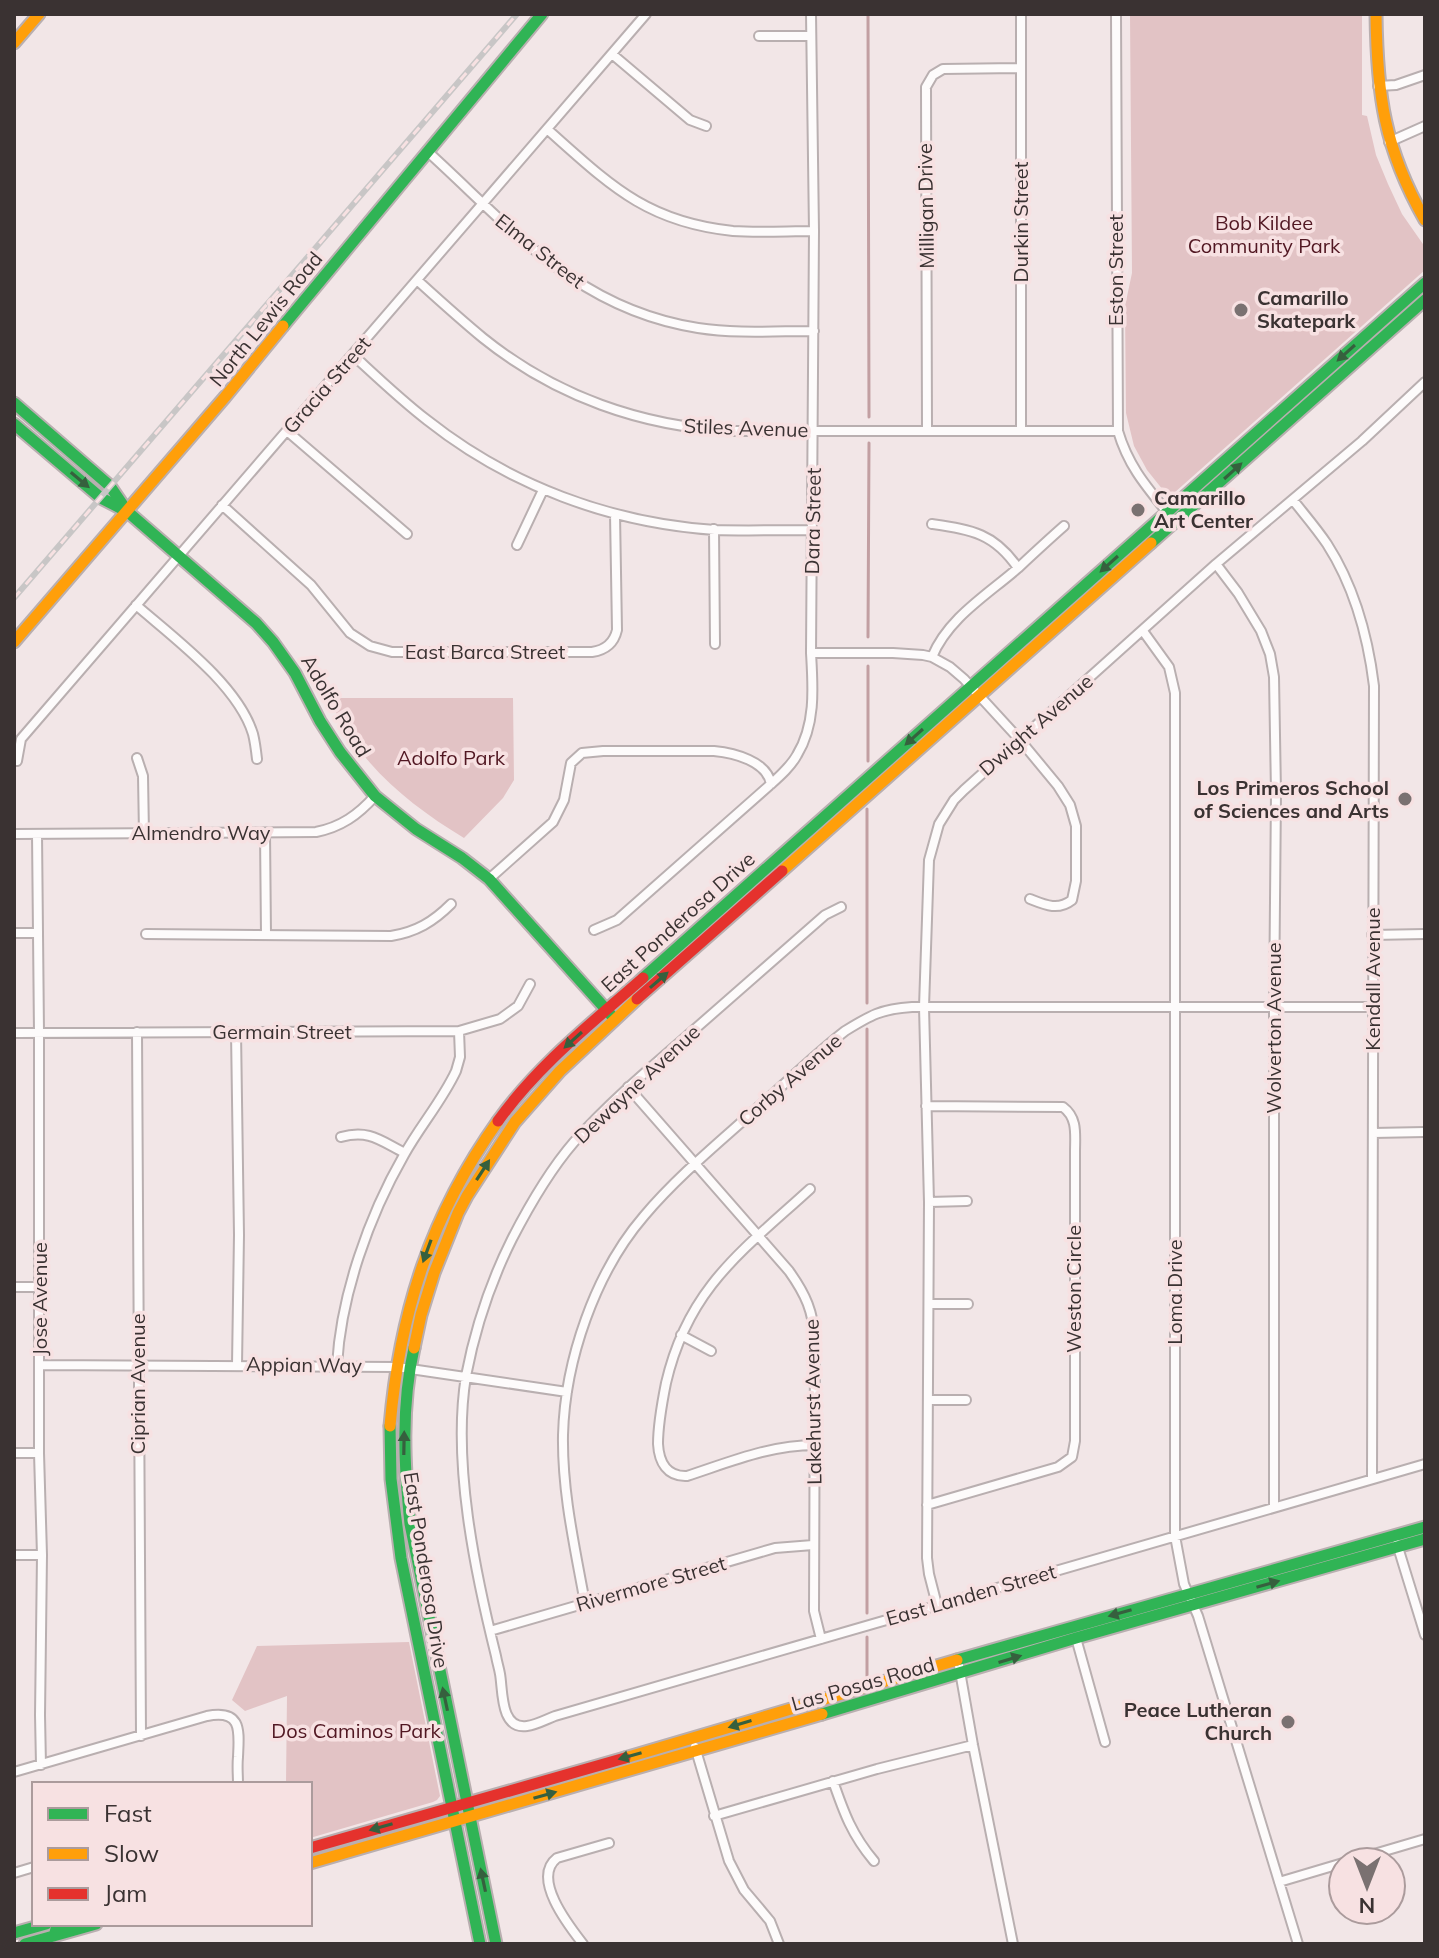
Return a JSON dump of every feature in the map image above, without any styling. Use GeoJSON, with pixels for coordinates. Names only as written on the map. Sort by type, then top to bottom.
{"type":"FeatureCollection","features":[{"type":"Feature","properties":{"kind":"main road"},"geometry":{"type":"LineString","coordinates":[[14,43],[39,14]]}},
{"type":"Feature","properties":{"kind":"main road","name":"North Lewis Road"},"geometry":{"type":"LineString","coordinates":[[14,642],[225,397],[542,14]]}},
{"type":"Feature","properties":{"kind":"main road"},"geometry":{"type":"LineString","coordinates":[[1376,14],[1378,86],[1389,142],[1403,179],[1425,220]]}},
{"type":"Feature","properties":{"kind":"main road","name":"East Ponderosa Drive"},"geometry":{"type":"LineString","coordinates":[[975,691],[1167,512],[1425,283]]}},
{"type":"Feature","properties":{"kind":"main road","name":"East Ponderosa Drive"},"geometry":{"type":"LineString","coordinates":[[480,1944],[406,1584],[391,1467],[393,1392],[434,1273],[458,1213],[477,1179],[515,1122],[610,1014],[975,691],[1175,522],[1425,300]]}},
{"type":"Feature","properties":{"kind":"main road","name":"Adolfo Road"},"geometry":{"type":"LineString","coordinates":[[14,403],[110,486],[128,512]]}},
{"type":"Feature","properties":{"kind":"main road","name":"Adolfo Road"},"geometry":{"type":"LineString","coordinates":[[14,424],[101,498],[128,512],[238,606],[273,642],[295,673],[329,737],[375,796],[416,829],[489,879],[610,1014]]}},
{"type":"Feature","properties":{"kind":"main road"},"geometry":{"type":"LineString","coordinates":[[1167,512],[1175,522]]}},
{"type":"Feature","properties":{"kind":"main road","name":"East Ponderosa Drive"},"geometry":{"type":"LineString","coordinates":[[403,1367],[409,1513],[496,1944]]}},
{"type":"Feature","properties":{"kind":"main road","name":"Las Posas Road"},"geometry":{"type":"LineString","coordinates":[[1396,1542],[1425,1527]]}},
{"type":"Feature","properties":{"kind":"main road","name":"Las Posas Road"},"geometry":{"type":"LineString","coordinates":[[312,1851],[329,1849],[340,1839],[958,1660],[1191,1600],[1396,1542],[1425,1539]]}},
{"type":"Feature","properties":{"kind":"main road","name":"Las Posas Road"},"geometry":{"type":"LineString","coordinates":[[312,1862],[960,1674],[1191,1600]]}},
{"type":"Feature","properties":{"kind":"main road"},"geometry":{"type":"LineString","coordinates":[[14,1933],[39,1926]]}},
{"type":"Feature","properties":{"kind":"main road"},"geometry":{"type":"LineString","coordinates":[[54,1936],[56,1929],[62,1926]]}},
{"type":"Feature","properties":{"kind":"main road"},"geometry":{"type":"LineString","coordinates":[[25,1944],[89,1926]]}},
{"type":"Feature","properties":{"kind":"street","name":"Gracia Street"},"geometry":{"type":"LineString","coordinates":[[17,761],[21,739],[646,14]]}},
{"type":"Feature","properties":{"kind":"street","name":"Dara Street"},"geometry":{"type":"LineString","coordinates":[[594,930],[617,920],[771,784],[799,753],[810,723],[814,430],[811,14]]}},
{"type":"Feature","properties":{"kind":"street","name":"Durkin Street"},"geometry":{"type":"LineString","coordinates":[[1021,14],[1021,431]]}},
{"type":"Feature","properties":{"kind":"street","name":"Eston Street"},"geometry":{"type":"LineString","coordinates":[[1116,14],[1118,431],[1130,463],[1167,512]]}},
{"type":"Feature","properties":{"kind":"street"},"geometry":{"type":"LineString","coordinates":[[759,36],[811,36]]}},
{"type":"Feature","properties":{"kind":"street"},"geometry":{"type":"LineString","coordinates":[[612,54],[690,120],[706,126]]}},
{"type":"Feature","properties":{"kind":"street","name":"Milligan Drive"},"geometry":{"type":"LineString","coordinates":[[927,430],[926,87],[933,75],[943,69],[1021,68]]}},
{"type":"Feature","properties":{"kind":"street"},"geometry":{"type":"LineString","coordinates":[[1378,86],[1396,85],[1425,75]]}},
{"type":"Feature","properties":{"kind":"street"},"geometry":{"type":"LineString","coordinates":[[547,129],[619,191],[660,214],[680,221],[736,231],[814,231]]}},
{"type":"Feature","properties":{"kind":"street"},"geometry":{"type":"LineString","coordinates":[[1389,142],[1424,129]]}},
{"type":"Feature","properties":{"kind":"street","name":"Elma Street"},"geometry":{"type":"LineString","coordinates":[[427,151],[537,254],[560,272],[603,297],[678,325],[716,330],[814,331]]}},
{"type":"Feature","properties":{"kind":"street","name":"Stiles Avenue"},"geometry":{"type":"LineString","coordinates":[[417,280],[484,339],[512,359],[596,404],[647,420],[680,427],[734,431],[1118,431]]}},
{"type":"Feature","properties":{"kind":"street"},"geometry":{"type":"LineString","coordinates":[[353,355],[427,421],[465,448],[543,490],[615,514],[660,523],[714,529],[813,530]]}},
{"type":"Feature","properties":{"kind":"street","name":"Dwight Avenue"},"geometry":{"type":"LineString","coordinates":[[937,1605],[928,1566],[929,1202],[924,1007],[929,860],[934,837],[954,800],[1216,564],[1362,441],[1425,382]]}},
{"type":"Feature","properties":{"kind":"street"},"geometry":{"type":"LineString","coordinates":[[287,431],[407,534]]}},
{"type":"Feature","properties":{"kind":"street"},"geometry":{"type":"LineString","coordinates":[[517,545],[543,490]]}},
{"type":"Feature","properties":{"kind":"street","name":"Kendall Avenue"},"geometry":{"type":"LineString","coordinates":[[1293,500],[1327,544],[1345,580],[1361,622],[1374,686],[1372,1479]]}},
{"type":"Feature","properties":{"kind":"street","name":"East Barca Street"},"geometry":{"type":"LineString","coordinates":[[222,505],[311,585],[350,633],[377,648],[404,652],[592,652],[607,647],[617,630],[615,514]]}},
{"type":"Feature","properties":{"kind":"street"},"geometry":{"type":"LineString","coordinates":[[932,524],[965,529],[988,538],[1008,553],[1018,568]]}},
{"type":"Feature","properties":{"kind":"street"},"geometry":{"type":"LineString","coordinates":[[932,657],[957,619],[1064,526]]}},
{"type":"Feature","properties":{"kind":"street"},"geometry":{"type":"LineString","coordinates":[[714,529],[715,644]]}},
{"type":"Feature","properties":{"kind":"street","name":"Wolverton Avenue"},"geometry":{"type":"LineString","coordinates":[[1216,564],[1257,623],[1270,654],[1274,677],[1274,1507]]}},
{"type":"Feature","properties":{"kind":"street"},"geometry":{"type":"LineString","coordinates":[[136,605],[200,662],[230,694],[254,736],[257,759]]}},
{"type":"Feature","properties":{"kind":"street","name":"Loma Drive"},"geometry":{"type":"LineString","coordinates":[[1143,631],[1169,667],[1175,693],[1175,1536],[1181,1571],[1298,1944]]}},
{"type":"Feature","properties":{"kind":"street"},"geometry":{"type":"LineString","coordinates":[[811,653],[893,653],[932,657],[950,667],[1020,740],[1067,798],[1076,826],[1076,881],[1072,900],[1054,907],[1030,899]]}},
{"type":"Feature","properties":{"kind":"street"},"geometry":{"type":"LineString","coordinates":[[489,879],[553,822],[564,800],[568,770],[582,753],[727,752],[763,769],[771,778],[771,784]]}},
{"type":"Feature","properties":{"kind":"street"},"geometry":{"type":"LineString","coordinates":[[137,758],[143,776],[144,834]]}},
{"type":"Feature","properties":{"kind":"street","name":"Almendro Way"},"geometry":{"type":"LineString","coordinates":[[14,834],[307,833],[332,829],[354,817],[375,796]]}},
{"type":"Feature","properties":{"kind":"street"},"geometry":{"type":"LineString","coordinates":[[265,833],[266,935]]}},
{"type":"Feature","properties":{"kind":"street","name":"Jose Avenue"},"geometry":{"type":"LineString","coordinates":[[37,834],[41,1765]]}},
{"type":"Feature","properties":{"kind":"street"},"geometry":{"type":"LineString","coordinates":[[146,934],[381,937],[429,924],[451,904]]}},
{"type":"Feature","properties":{"kind":"street","name":"Dewayne Avenue"},"geometry":{"type":"LineString","coordinates":[[517,1725],[509,1719],[504,1707],[464,1486],[466,1376],[494,1278],[531,1204],[566,1152],[628,1087],[825,915],[841,907]]}},
{"type":"Feature","properties":{"kind":"street"},"geometry":{"type":"LineString","coordinates":[[14,933],[38,933]]}},
{"type":"Feature","properties":{"kind":"street"},"geometry":{"type":"LineString","coordinates":[[1372,935],[1425,934]]}},
{"type":"Feature","properties":{"kind":"street","name":"Germain Street"},"geometry":{"type":"LineString","coordinates":[[14,1033],[459,1031],[500,1019],[518,1006],[530,984]]}},
{"type":"Feature","properties":{"kind":"street","name":"Corby Avenue"},"geometry":{"type":"LineString","coordinates":[[585,1603],[566,1491],[563,1435],[567,1392],[577,1346],[601,1283],[642,1218],[695,1164],[845,1031],[875,1013],[893,1008],[1372,1007]]}},
{"type":"Feature","properties":{"kind":"street"},"geometry":{"type":"LineString","coordinates":[[337,1365],[342,1323],[356,1268],[405,1153],[456,1071],[460,1057],[459,1031]]}},
{"type":"Feature","properties":{"kind":"street","name":"Ciprian Avenue"},"geometry":{"type":"LineString","coordinates":[[137,1032],[141,1736]]}},
{"type":"Feature","properties":{"kind":"street"},"geometry":{"type":"LineString","coordinates":[[236,1032],[237,1365]]}},
{"type":"Feature","properties":{"kind":"street","name":"Lakehurst Avenue"},"geometry":{"type":"LineString","coordinates":[[628,1087],[794,1278],[811,1309],[815,1340],[814,1611],[821,1639]]}},
{"type":"Feature","properties":{"kind":"street","name":"Weston Circle"},"geometry":{"type":"LineString","coordinates":[[926,1106],[1063,1107],[1073,1118],[1075,1152],[1075,1441],[1072,1457],[1058,1467],[927,1505]]}},
{"type":"Feature","properties":{"kind":"street"},"geometry":{"type":"LineString","coordinates":[[1373,1133],[1425,1132]]}},
{"type":"Feature","properties":{"kind":"street"},"geometry":{"type":"LineString","coordinates":[[341,1137],[354,1133],[367,1134],[405,1153]]}},
{"type":"Feature","properties":{"kind":"street"},"geometry":{"type":"LineString","coordinates":[[810,1189],[737,1255],[698,1303],[681,1335],[669,1372],[661,1412],[659,1450],[666,1470],[674,1475],[687,1476],[775,1448],[815,1445]]}},
{"type":"Feature","properties":{"kind":"street"},"geometry":{"type":"LineString","coordinates":[[929,1202],[967,1201]]}},
{"type":"Feature","properties":{"kind":"street"},"geometry":{"type":"LineString","coordinates":[[14,1287],[40,1287]]}},
{"type":"Feature","properties":{"kind":"street"},"geometry":{"type":"LineString","coordinates":[[929,1304],[968,1304]]}},
{"type":"Feature","properties":{"kind":"street"},"geometry":{"type":"LineString","coordinates":[[681,1335],[711,1351]]}},
{"type":"Feature","properties":{"kind":"street","name":"Appian Way"},"geometry":{"type":"LineString","coordinates":[[40,1365],[403,1367],[567,1392]]}},
{"type":"Feature","properties":{"kind":"street"},"geometry":{"type":"LineString","coordinates":[[929,1400],[966,1400]]}},
{"type":"Feature","properties":{"kind":"street"},"geometry":{"type":"LineString","coordinates":[[14,1453],[39,1453]]}},
{"type":"Feature","properties":{"kind":"street","name":"East Landen Street"},"geometry":{"type":"LineString","coordinates":[[517,1725],[527,1726],[1425,1464]]}},
{"type":"Feature","properties":{"kind":"street"},"geometry":{"type":"LineString","coordinates":[[1396,1542],[1425,1635]]}},
{"type":"Feature","properties":{"kind":"street","name":"Rivermore Street"},"geometry":{"type":"LineString","coordinates":[[490,1631],[775,1548],[813,1545]]}},
{"type":"Feature","properties":{"kind":"street"},"geometry":{"type":"LineString","coordinates":[[14,1555],[42,1555]]}},
{"type":"Feature","properties":{"kind":"street"},"geometry":{"type":"LineString","coordinates":[[1076,1638],[1105,1742]]}},
{"type":"Feature","properties":{"kind":"street"},"geometry":{"type":"LineString","coordinates":[[958,1660],[1013,1944]]}},
{"type":"Feature","properties":{"kind":"street"},"geometry":{"type":"LineString","coordinates":[[14,1772],[214,1714],[233,1720],[240,1732],[238,1782]]}},
{"type":"Feature","properties":{"kind":"street"},"geometry":{"type":"LineString","coordinates":[[693,1738],[733,1871],[744,1890],[770,1921],[779,1944]]}},
{"type":"Feature","properties":{"kind":"street"},"geometry":{"type":"LineString","coordinates":[[714,1816],[973,1745]]}},
{"type":"Feature","properties":{"kind":"street"},"geometry":{"type":"LineString","coordinates":[[833,1781],[854,1835],[874,1861]]}},
{"type":"Feature","properties":{"kind":"street"},"geometry":{"type":"LineString","coordinates":[[1402,1846],[1425,1839]]}},
{"type":"Feature","properties":{"kind":"street"},"geometry":{"type":"LineString","coordinates":[[583,1944],[555,1901],[548,1876],[549,1867],[557,1858],[609,1843]]}},
{"type":"Feature","properties":{"kind":"street"},"geometry":{"type":"LineString","coordinates":[[1279,1882],[1327,1868]]}},
{"type":"Feature","properties":{"kind":"green space","name":"Bob Kildee Community Park"},"geometry":{"type":"Polygon","coordinates":[[[1130,14],[1362,14],[1362,115],[1367,116],[1376,155],[1402,214],[1425,247],[1425,270],[1174,493],[1163,490],[1147,470],[1134,446],[1126,413],[1125,306],[1132,273],[1130,14]]]}},
{"type":"Feature","properties":{"kind":"green space","name":"Adolfo Park"},"geometry":{"type":"Polygon","coordinates":[[[328,698],[513,698],[514,780],[503,798],[464,838],[414,804],[371,764],[344,728],[328,698]]]}},
{"type":"Feature","properties":{"kind":"green space","name":"Dos Caminos Park"},"geometry":{"type":"Polygon","coordinates":[[[409,1642],[440,1796],[437,1800],[312,1837],[312,1782],[286,1782],[287,1696],[245,1711],[232,1700],[257,1646],[409,1642]]]}},
{"type":"Feature","properties":{"kind":"waterway"},"geometry":{"type":"LineString","coordinates":[[868,14],[869,417]]}},
{"type":"Feature","properties":{"kind":"waterway"},"geometry":{"type":"LineString","coordinates":[[868,637],[869,443]]}},
{"type":"Feature","properties":{"kind":"waterway"},"geometry":{"type":"LineString","coordinates":[[868,666],[868,761]]}},
{"type":"Feature","properties":{"kind":"waterway"},"geometry":{"type":"LineString","coordinates":[[867,809],[867,1003]]}},
{"type":"Feature","properties":{"kind":"waterway"},"geometry":{"type":"LineString","coordinates":[[867,1029],[867,1613]]}},
{"type":"Feature","properties":{"kind":"waterway"},"geometry":{"type":"LineString","coordinates":[[867,1637],[867,1676]]}},
{"type":"Feature","properties":{"kind":"railway"},"geometry":{"type":"LineString","coordinates":[[14,598],[517,14]]}},
{"type":"Feature","properties":{"kind":"traffic: fast"},"geometry":{"type":"LineString","coordinates":[[283,326],[542,14]]}},
{"type":"Feature","properties":{"kind":"traffic: fast"},"geometry":{"type":"LineString","coordinates":[[643,978],[1425,283]]}},
{"type":"Feature","properties":{"kind":"traffic: fast"},"geometry":{"type":"LineString","coordinates":[[1151,543],[1425,300]]}},
{"type":"Feature","properties":{"kind":"traffic: fast"},"geometry":{"type":"LineString","coordinates":[[14,403],[110,486],[125,508]]}},
{"type":"Feature","properties":{"kind":"traffic: fast"},"geometry":{"type":"LineString","coordinates":[[14,424],[101,498],[128,512],[256,623],[295,673],[340,752],[375,796],[416,829],[489,879],[611,1015]]}},
{"type":"Feature","properties":{"kind":"traffic: fast"},"geometry":{"type":"LineString","coordinates":[[414,1348],[407,1392],[405,1436],[410,1524],[496,1944]]}},
{"type":"Feature","properties":{"kind":"traffic: fast"},"geometry":{"type":"LineString","coordinates":[[390,1426],[391,1479],[401,1558],[480,1944]]}},
{"type":"Feature","properties":{"kind":"traffic: fast"},"geometry":{"type":"LineString","coordinates":[[957,1660],[1425,1527]]}},
{"type":"Feature","properties":{"kind":"traffic: fast"},"geometry":{"type":"LineString","coordinates":[[822,1714],[1425,1539]]}},
{"type":"Feature","properties":{"kind":"traffic: fast"},"geometry":{"type":"LineString","coordinates":[[14,1933],[39,1926]]}},
{"type":"Feature","properties":{"kind":"traffic: fast"},"geometry":{"type":"LineString","coordinates":[[54,1936],[56,1929],[62,1926]]}},
{"type":"Feature","properties":{"kind":"traffic: fast"},"geometry":{"type":"LineString","coordinates":[[25,1944],[89,1926]]}},
{"type":"Feature","properties":{"kind":"traffic: slow"},"geometry":{"type":"LineString","coordinates":[[14,43],[39,14]]}},
{"type":"Feature","properties":{"kind":"traffic: slow"},"geometry":{"type":"LineString","coordinates":[[1376,14],[1378,70],[1386,120],[1400,169],[1425,220]]}},
{"type":"Feature","properties":{"kind":"traffic: slow"},"geometry":{"type":"LineString","coordinates":[[14,642],[283,326]]}},
{"type":"Feature","properties":{"kind":"traffic: slow"},"geometry":{"type":"LineString","coordinates":[[782,871],[1151,543]]}},
{"type":"Feature","properties":{"kind":"traffic: slow"},"geometry":{"type":"LineString","coordinates":[[414,1348],[434,1273],[467,1196],[515,1122],[560,1071],[637,999]]}},
{"type":"Feature","properties":{"kind":"traffic: slow"},"geometry":{"type":"LineString","coordinates":[[390,1426],[402,1343],[423,1266],[454,1192],[498,1121]]}},
{"type":"Feature","properties":{"kind":"traffic: slow"},"geometry":{"type":"LineString","coordinates":[[625,1758],[957,1660]]}},
{"type":"Feature","properties":{"kind":"traffic: slow"},"geometry":{"type":"LineString","coordinates":[[312,1862],[822,1714]]}},
{"type":"Feature","properties":{"kind":"traffic: jam"},"geometry":{"type":"LineString","coordinates":[[637,999],[782,871]]}},
{"type":"Feature","properties":{"kind":"traffic: jam"},"geometry":{"type":"LineString","coordinates":[[498,1121],[548,1063],[643,978]]}},
{"type":"Feature","properties":{"kind":"traffic: jam"},"geometry":{"type":"LineString","coordinates":[[312,1847],[625,1758]]}},
{"type":"Feature","properties":{"kind":"place","name":"Camarillo Skatepark"},"geometry":{"type":"Point","coordinates":[1241,310]}},
{"type":"Feature","properties":{"kind":"place","name":"Camarillo Art Center"},"geometry":{"type":"Point","coordinates":[1138,510]}},
{"type":"Feature","properties":{"kind":"place","name":"Los Primeros School of Sciences and Arts"},"geometry":{"type":"Point","coordinates":[1405,799]}},
{"type":"Feature","properties":{"kind":"place","name":"Peace Lutheran Church"},"geometry":{"type":"Point","coordinates":[1288,1722]}}]}
